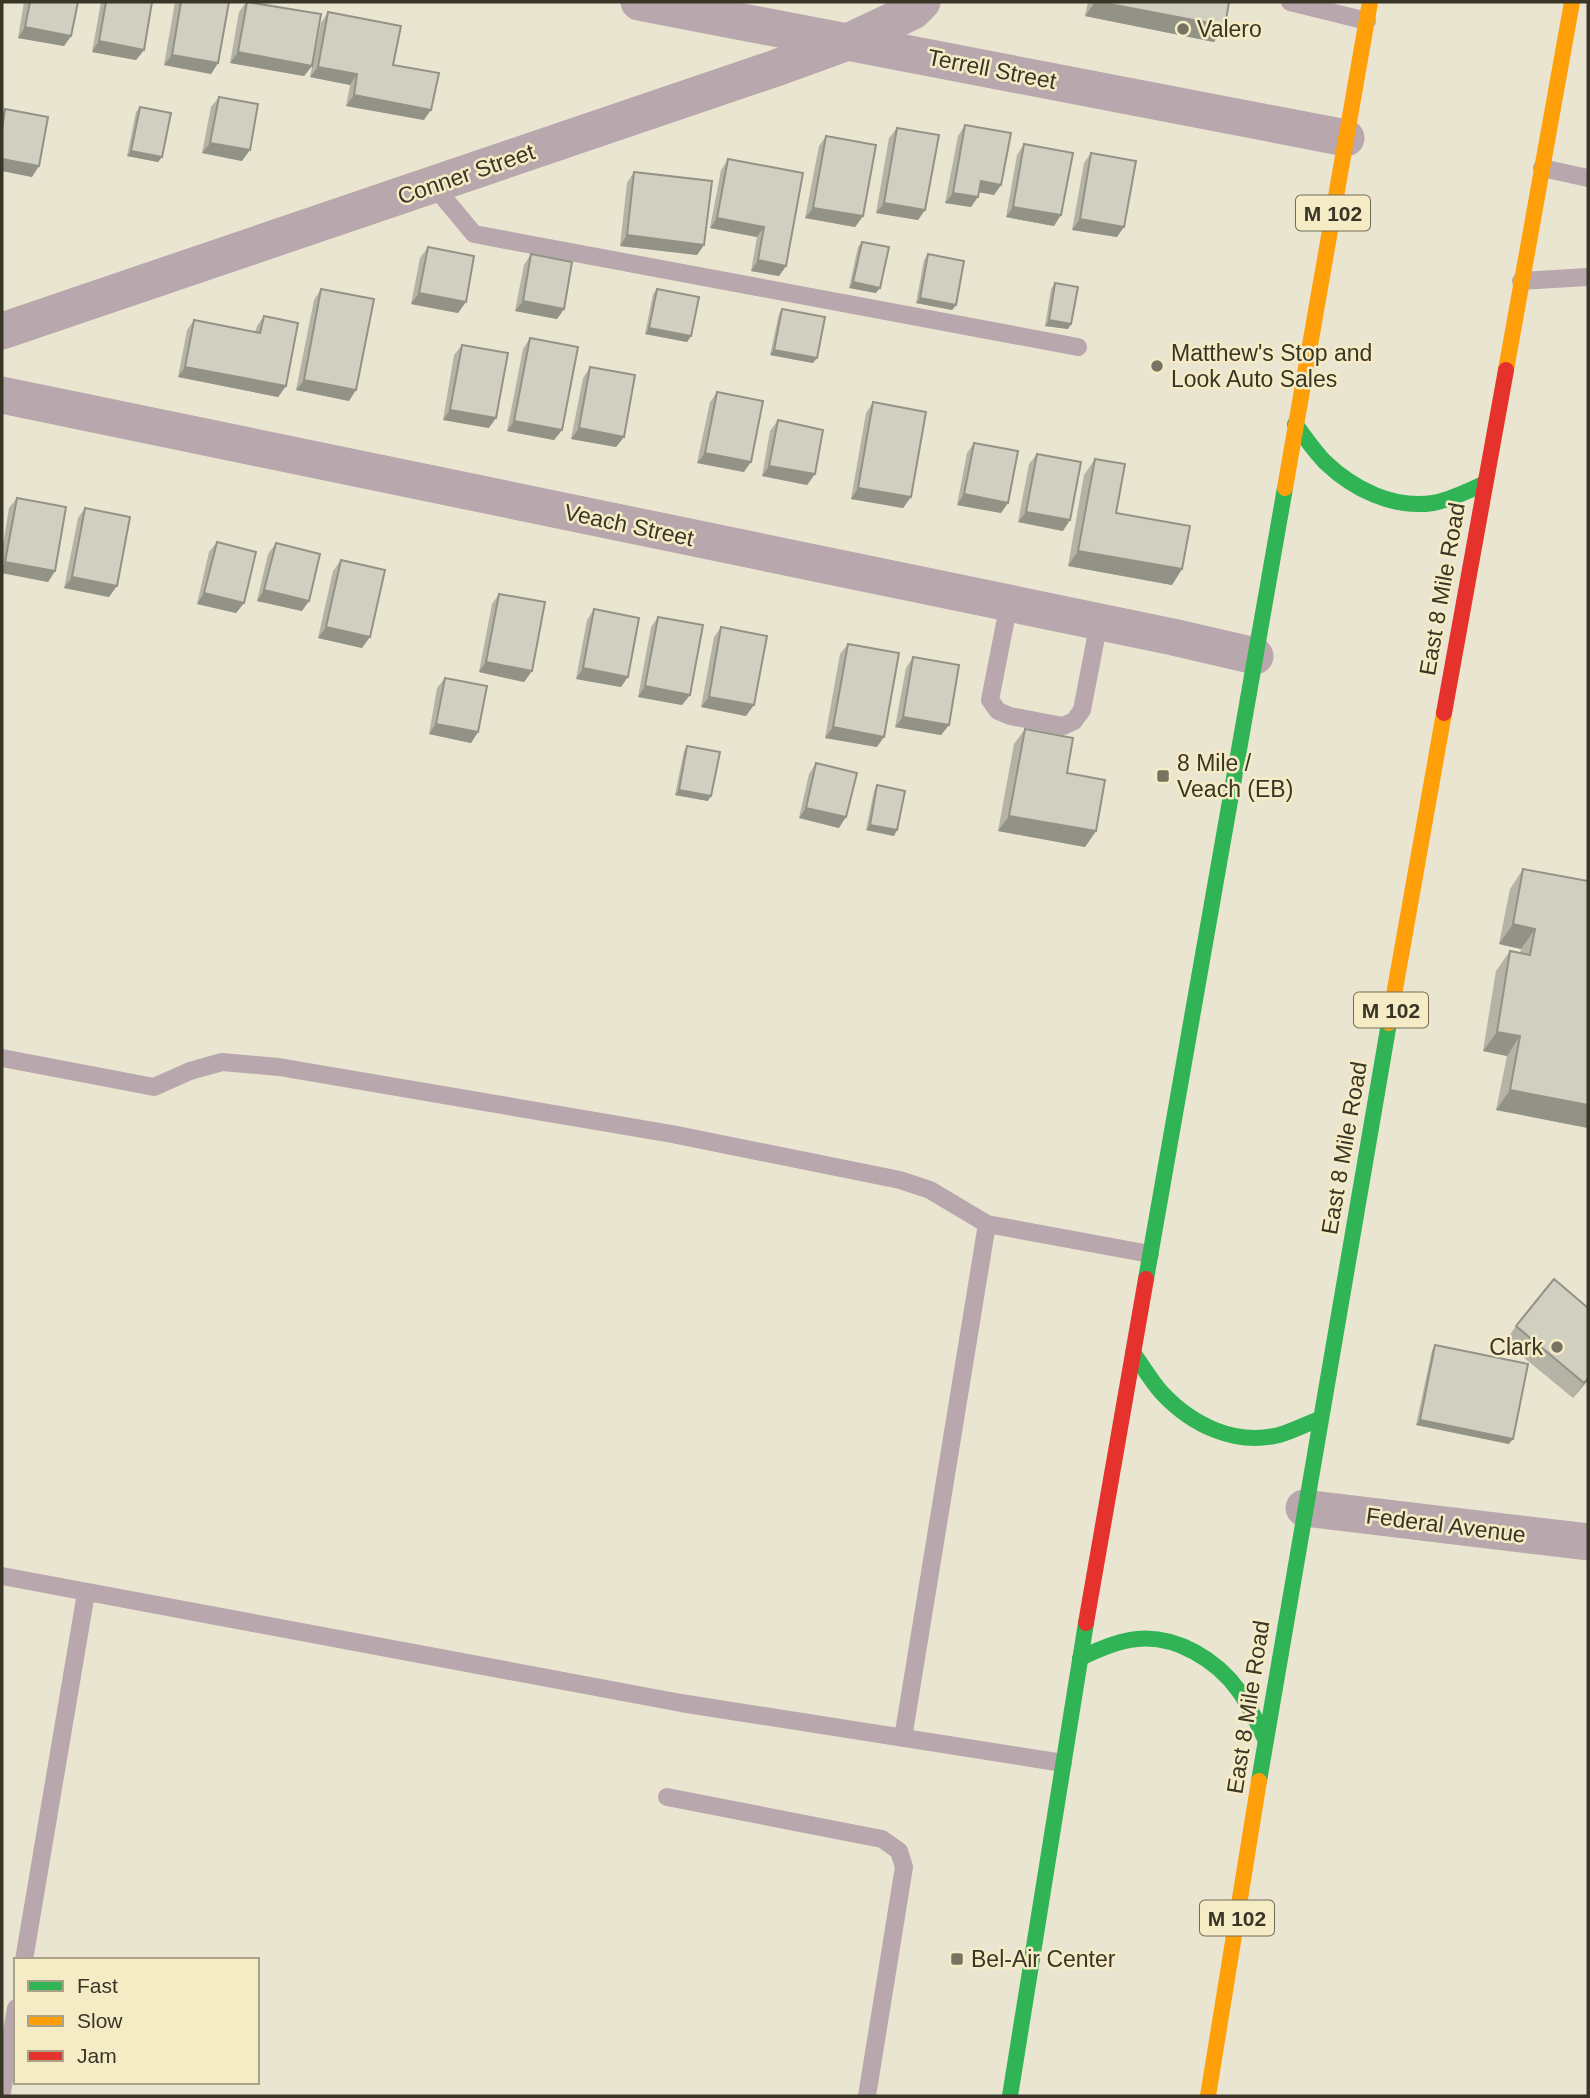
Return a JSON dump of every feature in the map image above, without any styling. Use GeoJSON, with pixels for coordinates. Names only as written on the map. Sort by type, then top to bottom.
{"type":"FeatureCollection","features":[{"type":"Feature","properties":{"kind":"highway","name":"M 102"},"geometry":{"type":"LineString","coordinates":[[1010,2096],[1080,1658],[1370,2]]}},
{"type":"Feature","properties":{"kind":"highway","name":"East 8 Mile Road"},"geometry":{"type":"LineString","coordinates":[[1208,2096],[1304,1508],[1484,484],[1572,2]]}},
{"type":"Feature","properties":{"kind":"highway"},"geometry":{"type":"LineString","coordinates":[[1296,424],[1324,461],[1351,484],[1373,496],[1395,502],[1419,504],[1448,500],[1484,484]]}},
{"type":"Feature","properties":{"kind":"highway"},"geometry":{"type":"LineString","coordinates":[[1133,1353],[1160,1392],[1181,1413],[1205,1428],[1232,1437],[1252,1438],[1278,1435],[1320,1419]]}},
{"type":"Feature","properties":{"kind":"highway"},"geometry":{"type":"LineString","coordinates":[[1080,1658],[1111,1645],[1138,1639],[1163,1640],[1190,1650],[1214,1664],[1237,1688],[1265,1739]]}},
{"type":"Feature","properties":{"kind":"street","name":"Terrell Street"},"geometry":{"type":"LineString","coordinates":[[639,2],[1346,138]]}},
{"type":"Feature","properties":{"kind":"street","name":"Conner Street"},"geometry":{"type":"LineString","coordinates":[[2,331],[776,68],[850,41],[913,11],[922,2]]}},
{"type":"Feature","properties":{"kind":"street","name":"Veach Street"},"geometry":{"type":"LineString","coordinates":[[2,395],[1255,656]]}},
{"type":"Feature","properties":{"kind":"street","name":"Federal Avenue"},"geometry":{"type":"LineString","coordinates":[[1304,1508],[1588,1542]]}},
{"type":"Feature","properties":{"kind":"lane"},"geometry":{"type":"LineString","coordinates":[[1290,2],[1367,21]]}},
{"type":"Feature","properties":{"kind":"lane"},"geometry":{"type":"LineString","coordinates":[[1542,168],[1588,177]]}},
{"type":"Feature","properties":{"kind":"lane"},"geometry":{"type":"LineString","coordinates":[[433,185],[474,234],[1078,347]]}},
{"type":"Feature","properties":{"kind":"lane"},"geometry":{"type":"LineString","coordinates":[[1521,281],[1588,277]]}},
{"type":"Feature","properties":{"kind":"lane"},"geometry":{"type":"LineString","coordinates":[[1009,603],[990,700],[998,711],[1010,716],[1063,726],[1073,721],[1082,710],[1099,622]]}},
{"type":"Feature","properties":{"kind":"lane"},"geometry":{"type":"LineString","coordinates":[[2,1058],[154,1087],[190,1071],[222,1062],[292,1069],[672,1134],[900,1180],[930,1190],[987,1224],[1150,1254]]}},
{"type":"Feature","properties":{"kind":"lane"},"geometry":{"type":"LineString","coordinates":[[903,1738],[987,1224]]}},
{"type":"Feature","properties":{"kind":"lane"},"geometry":{"type":"LineString","coordinates":[[2,1576],[681,1703],[1063,1763]]}},
{"type":"Feature","properties":{"kind":"lane"},"geometry":{"type":"LineString","coordinates":[[24,1958],[86,1593]]}},
{"type":"Feature","properties":{"kind":"lane"},"geometry":{"type":"LineString","coordinates":[[667,1797],[881,1839],[899,1851],[904,1867],[867,2096]]}},
{"type":"Feature","properties":{"kind":"lane"},"geometry":{"type":"LineString","coordinates":[[2,2092],[14,2020]]}},
{"type":"Feature","properties":{"kind":"building"},"geometry":{"type":"Polygon","coordinates":[[[30,2],[78,2],[71,36],[25,27],[30,2]]]}},
{"type":"Feature","properties":{"kind":"building"},"geometry":{"type":"Polygon","coordinates":[[[106,2],[152,2],[144,50],[99,41],[106,2]]]}},
{"type":"Feature","properties":{"kind":"building"},"geometry":{"type":"Polygon","coordinates":[[[181,2],[229,2],[218,63],[172,55],[181,2]]]}},
{"type":"Feature","properties":{"kind":"building"},"geometry":{"type":"Polygon","coordinates":[[[247,2],[321,14],[312,66],[238,52],[247,2]]]}},
{"type":"Feature","properties":{"kind":"building"},"geometry":{"type":"Polygon","coordinates":[[[1099,2],[1229,2],[1225,26],[1099,2]]]}},
{"type":"Feature","properties":{"kind":"building"},"geometry":{"type":"Polygon","coordinates":[[[328,12],[401,26],[393,65],[439,73],[431,110],[354,95],[357,74],[318,67],[328,12]]]}},
{"type":"Feature","properties":{"kind":"building"},"geometry":{"type":"Polygon","coordinates":[[[219,97],[258,104],[250,150],[210,143],[219,97]]]}},
{"type":"Feature","properties":{"kind":"building"},"geometry":{"type":"Polygon","coordinates":[[[140,107],[171,113],[162,157],[131,151],[140,107]]]}},
{"type":"Feature","properties":{"kind":"building"},"geometry":{"type":"Polygon","coordinates":[[[5,109],[48,117],[39,166],[2,159],[5,109]]]}},
{"type":"Feature","properties":{"kind":"building"},"geometry":{"type":"Polygon","coordinates":[[[965,125],[1011,133],[1001,185],[981,181],[978,197],[953,193],[965,125]]]}},
{"type":"Feature","properties":{"kind":"building"},"geometry":{"type":"Polygon","coordinates":[[[897,128],[939,135],[925,210],[884,203],[897,128]]]}},
{"type":"Feature","properties":{"kind":"building"},"geometry":{"type":"Polygon","coordinates":[[[826,136],[876,145],[863,216],[813,208],[826,136]]]}},
{"type":"Feature","properties":{"kind":"building"},"geometry":{"type":"Polygon","coordinates":[[[1024,144],[1073,153],[1061,215],[1013,207],[1024,144]]]}},
{"type":"Feature","properties":{"kind":"building"},"geometry":{"type":"Polygon","coordinates":[[[1091,153],[1136,161],[1124,227],[1080,219],[1091,153]]]}},
{"type":"Feature","properties":{"kind":"building"},"geometry":{"type":"Polygon","coordinates":[[[728,159],[803,173],[786,266],[758,260],[764,227],[717,218],[728,159]]]}},
{"type":"Feature","properties":{"kind":"building"},"geometry":{"type":"Polygon","coordinates":[[[634,172],[712,181],[704,245],[627,235],[634,172]]]}},
{"type":"Feature","properties":{"kind":"building"},"geometry":{"type":"Polygon","coordinates":[[[862,242],[889,247],[880,288],[853,282],[862,242]]]}},
{"type":"Feature","properties":{"kind":"building"},"geometry":{"type":"Polygon","coordinates":[[[428,247],[474,256],[466,302],[419,293],[428,247]]]}},
{"type":"Feature","properties":{"kind":"building"},"geometry":{"type":"Polygon","coordinates":[[[531,254],[572,262],[564,309],[523,301],[531,254]]]}},
{"type":"Feature","properties":{"kind":"building"},"geometry":{"type":"Polygon","coordinates":[[[928,254],[964,261],[956,305],[920,298],[928,254]]]}},
{"type":"Feature","properties":{"kind":"building"},"geometry":{"type":"Polygon","coordinates":[[[1055,283],[1078,287],[1071,324],[1049,320],[1055,283]]]}},
{"type":"Feature","properties":{"kind":"building"},"geometry":{"type":"Polygon","coordinates":[[[321,289],[374,299],[356,390],[304,380],[321,289]]]}},
{"type":"Feature","properties":{"kind":"building"},"geometry":{"type":"Polygon","coordinates":[[[657,289],[699,297],[691,336],[649,328],[657,289]]]}},
{"type":"Feature","properties":{"kind":"building"},"geometry":{"type":"Polygon","coordinates":[[[782,309],[825,317],[817,358],[774,350],[782,309]]]}},
{"type":"Feature","properties":{"kind":"building"},"geometry":{"type":"Polygon","coordinates":[[[264,316],[298,323],[286,386],[185,367],[194,320],[260,333],[264,316]]]}},
{"type":"Feature","properties":{"kind":"building"},"geometry":{"type":"Polygon","coordinates":[[[530,338],[578,347],[562,430],[514,421],[530,338]]]}},
{"type":"Feature","properties":{"kind":"building"},"geometry":{"type":"Polygon","coordinates":[[[462,345],[508,353],[496,418],[450,410],[462,345]]]}},
{"type":"Feature","properties":{"kind":"building"},"geometry":{"type":"Polygon","coordinates":[[[590,367],[635,375],[624,437],[579,428],[590,367]]]}},
{"type":"Feature","properties":{"kind":"building"},"geometry":{"type":"Polygon","coordinates":[[[717,392],[763,401],[751,462],[705,453],[717,392]]]}},
{"type":"Feature","properties":{"kind":"building"},"geometry":{"type":"Polygon","coordinates":[[[873,402],[926,412],[911,497],[858,488],[873,402]]]}},
{"type":"Feature","properties":{"kind":"building"},"geometry":{"type":"Polygon","coordinates":[[[778,420],[823,430],[815,474],[769,466],[778,420]]]}},
{"type":"Feature","properties":{"kind":"building"},"geometry":{"type":"Polygon","coordinates":[[[974,443],[1018,451],[1008,503],[964,494],[974,443]]]}},
{"type":"Feature","properties":{"kind":"building"},"geometry":{"type":"Polygon","coordinates":[[[1037,454],[1081,462],[1070,520],[1026,512],[1037,454]]]}},
{"type":"Feature","properties":{"kind":"building"},"geometry":{"type":"Polygon","coordinates":[[[1095,459],[1125,464],[1116,513],[1190,526],[1182,569],[1078,551],[1095,459]]]}},
{"type":"Feature","properties":{"kind":"building"},"geometry":{"type":"Polygon","coordinates":[[[17,498],[66,507],[55,571],[5,562],[17,498]]]}},
{"type":"Feature","properties":{"kind":"building"},"geometry":{"type":"Polygon","coordinates":[[[85,508],[130,517],[117,586],[72,577],[85,508]]]}},
{"type":"Feature","properties":{"kind":"building"},"geometry":{"type":"Polygon","coordinates":[[[217,542],[256,552],[244,603],[204,593],[217,542]]]}},
{"type":"Feature","properties":{"kind":"building"},"geometry":{"type":"Polygon","coordinates":[[[276,543],[320,554],[309,601],[264,590],[276,543]]]}},
{"type":"Feature","properties":{"kind":"building"},"geometry":{"type":"Polygon","coordinates":[[[341,560],[385,570],[370,637],[326,627],[341,560]]]}},
{"type":"Feature","properties":{"kind":"building"},"geometry":{"type":"Polygon","coordinates":[[[499,594],[545,602],[532,671],[486,662],[499,594]]]}},
{"type":"Feature","properties":{"kind":"building"},"geometry":{"type":"Polygon","coordinates":[[[594,609],[639,618],[628,677],[583,668],[594,609]]]}},
{"type":"Feature","properties":{"kind":"building"},"geometry":{"type":"Polygon","coordinates":[[[658,617],[703,625],[690,695],[645,686],[658,617]]]}},
{"type":"Feature","properties":{"kind":"building"},"geometry":{"type":"Polygon","coordinates":[[[721,627],[767,636],[754,705],[709,697],[721,627]]]}},
{"type":"Feature","properties":{"kind":"building"},"geometry":{"type":"Polygon","coordinates":[[[848,644],[899,653],[884,737],[833,727],[848,644]]]}},
{"type":"Feature","properties":{"kind":"building"},"geometry":{"type":"Polygon","coordinates":[[[913,657],[959,665],[949,725],[903,717],[913,657]]]}},
{"type":"Feature","properties":{"kind":"building"},"geometry":{"type":"Polygon","coordinates":[[[445,678],[487,686],[478,732],[436,724],[445,678]]]}},
{"type":"Feature","properties":{"kind":"building"},"geometry":{"type":"Polygon","coordinates":[[[1025,729],[1073,738],[1067,773],[1105,780],[1096,831],[1009,816],[1025,729]]]}},
{"type":"Feature","properties":{"kind":"building"},"geometry":{"type":"Polygon","coordinates":[[[687,746],[720,752],[711,796],[679,790],[687,746]]]}},
{"type":"Feature","properties":{"kind":"building"},"geometry":{"type":"Polygon","coordinates":[[[816,763],[857,773],[846,817],[806,808],[816,763]]]}},
{"type":"Feature","properties":{"kind":"building"},"geometry":{"type":"Polygon","coordinates":[[[877,785],[905,791],[897,830],[870,825],[877,785]]]}},
{"type":"Feature","properties":{"kind":"building"},"geometry":{"type":"Polygon","coordinates":[[[1523,869],[1588,881],[1588,1105],[1510,1090],[1520,1036],[1497,1032],[1510,951],[1530,955],[1535,929],[1513,924],[1523,869]]]}},
{"type":"Feature","properties":{"kind":"building"},"geometry":{"type":"Polygon","coordinates":[[[1554,1279],[1588,1308],[1588,1378],[1584,1383],[1516,1326],[1554,1279]]]}},
{"type":"Feature","properties":{"kind":"building"},"geometry":{"type":"Polygon","coordinates":[[[1435,1345],[1528,1364],[1513,1439],[1420,1420],[1435,1345]]]}},
{"type":"Feature","properties":{"kind":"traffic: fast"},"geometry":{"type":"LineString","coordinates":[[1295,424],[1317,453],[1336,472],[1374,495],[1389,500],[1433,503],[1453,498],[1484,484]]}},
{"type":"Feature","properties":{"kind":"traffic: fast"},"geometry":{"type":"LineString","coordinates":[[1146,1279],[1285,488]]}},
{"type":"Feature","properties":{"kind":"traffic: fast"},"geometry":{"type":"LineString","coordinates":[[1259,1781],[1389,1023]]}},
{"type":"Feature","properties":{"kind":"traffic: fast"},"geometry":{"type":"LineString","coordinates":[[1133,1353],[1158,1388],[1174,1404],[1187,1415],[1215,1430],[1246,1438],[1263,1438],[1279,1435],[1320,1419]]}},
{"type":"Feature","properties":{"kind":"traffic: fast"},"geometry":{"type":"LineString","coordinates":[[1010,2096],[1086,1623]]}},
{"type":"Feature","properties":{"kind":"traffic: fast"},"geometry":{"type":"LineString","coordinates":[[1080,1658],[1115,1644],[1137,1639],[1166,1641],[1181,1646],[1207,1660],[1230,1680],[1247,1703],[1265,1739]]}},
{"type":"Feature","properties":{"kind":"traffic: slow"},"geometry":{"type":"LineString","coordinates":[[1285,488],[1370,2]]}},
{"type":"Feature","properties":{"kind":"traffic: slow"},"geometry":{"type":"LineString","coordinates":[[1506,370],[1572,2]]}},
{"type":"Feature","properties":{"kind":"traffic: slow"},"geometry":{"type":"LineString","coordinates":[[1389,1023],[1444,713]]}},
{"type":"Feature","properties":{"kind":"traffic: slow"},"geometry":{"type":"LineString","coordinates":[[1208,2096],[1259,1781]]}},
{"type":"Feature","properties":{"kind":"traffic: jam"},"geometry":{"type":"LineString","coordinates":[[1444,713],[1506,370]]}},
{"type":"Feature","properties":{"kind":"traffic: jam"},"geometry":{"type":"LineString","coordinates":[[1086,1623],[1146,1279]]}},
{"type":"Feature","properties":{"kind":"place","name":"Valero"},"geometry":{"type":"Point","coordinates":[1183,29]}},
{"type":"Feature","properties":{"kind":"place","name":"Matthew's Stop and Look Auto Sales"},"geometry":{"type":"Point","coordinates":[1157,366]}},
{"type":"Feature","properties":{"kind":"place","name":"8 Mile / Veach (EB)"},"geometry":{"type":"Point","coordinates":[1163,776]}},
{"type":"Feature","properties":{"kind":"place","name":"Clark"},"geometry":{"type":"Point","coordinates":[1557,1347]}},
{"type":"Feature","properties":{"kind":"place","name":"Bel-Air Center"},"geometry":{"type":"Point","coordinates":[957,1959]}}]}
